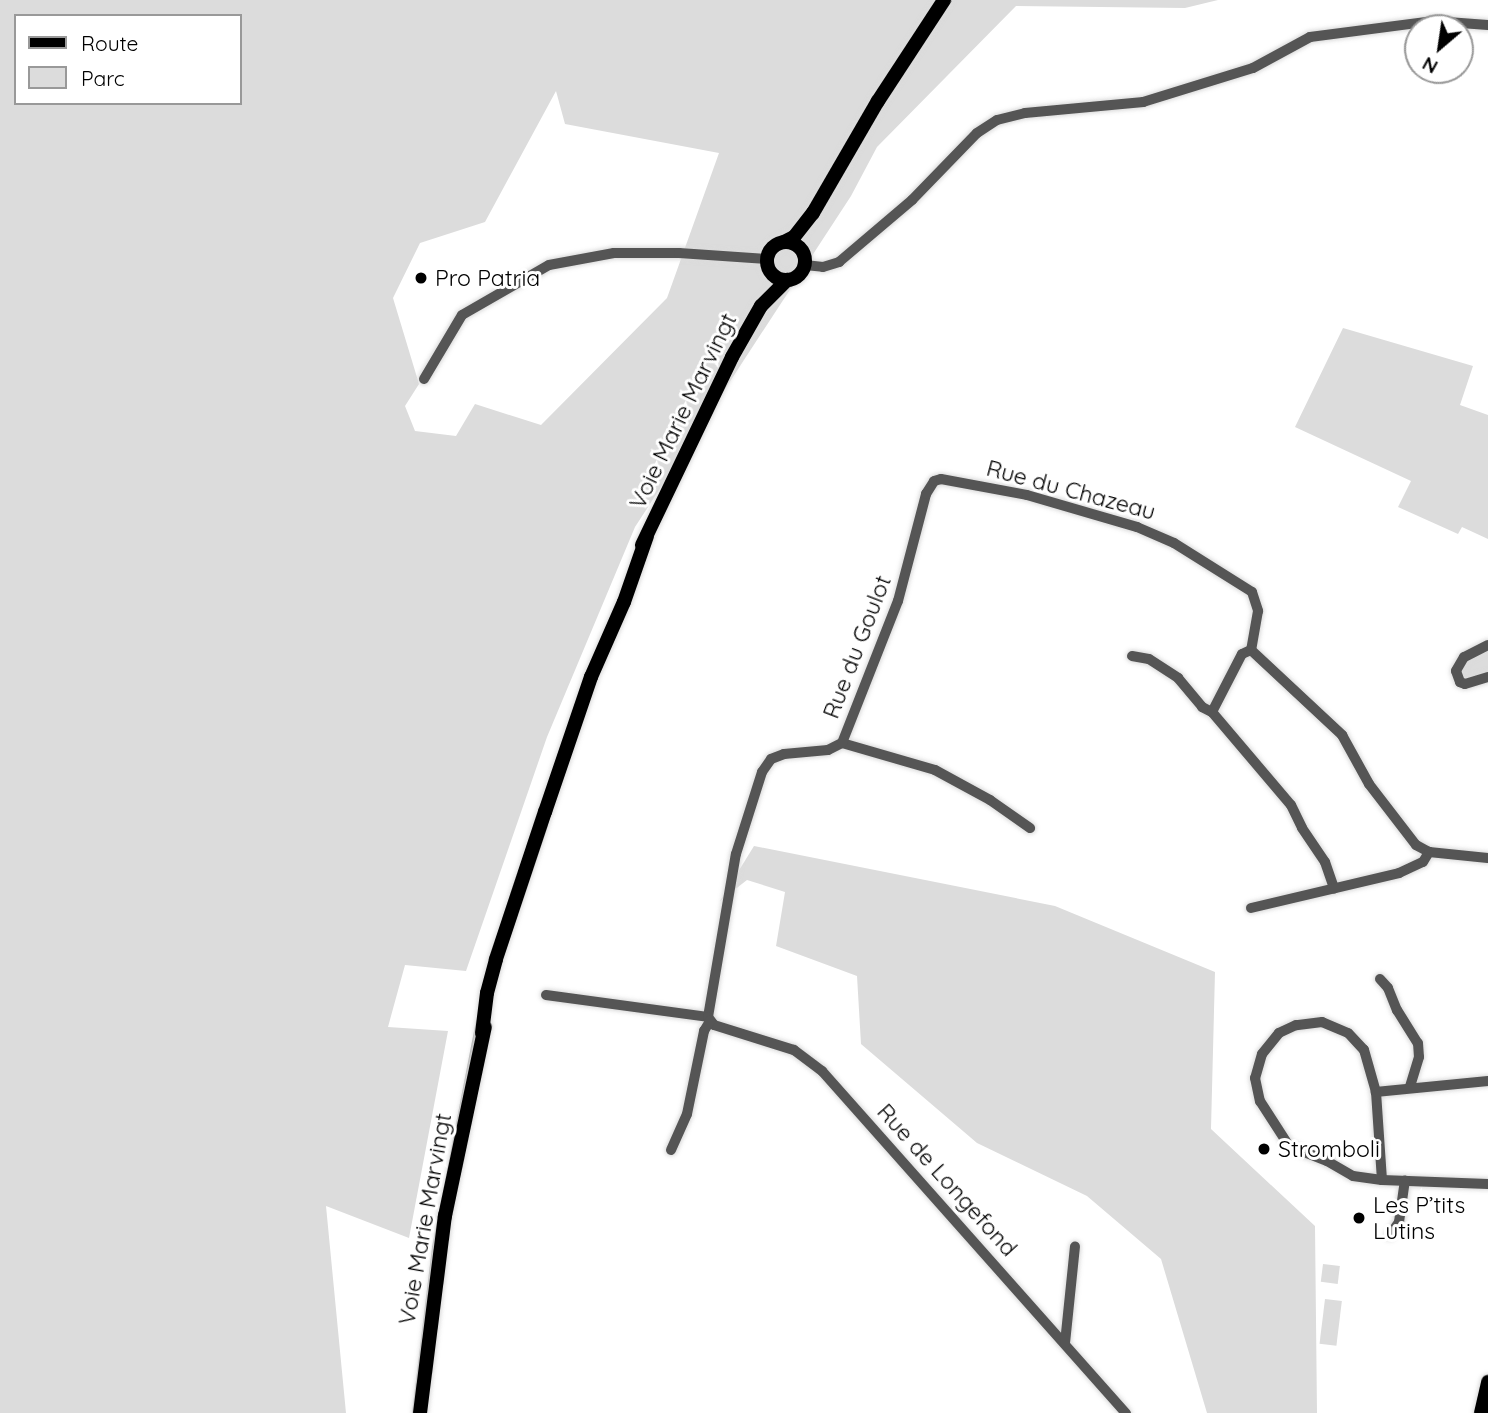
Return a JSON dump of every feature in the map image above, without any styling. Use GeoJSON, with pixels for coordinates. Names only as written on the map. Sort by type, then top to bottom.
{"type":"FeatureCollection","features":[{"type":"Feature","properties":{"kind":"main road"},"geometry":{"type":"LineString","coordinates":[[813,213],[798,276],[787,280],[769,266],[771,249],[794,237],[813,213],[878,101],[944,0]]}},
{"type":"Feature","properties":{"kind":"main road"},"geometry":{"type":"LineString","coordinates":[[784,242],[795,243],[804,258]]}},
{"type":"Feature","properties":{"kind":"main road","name":"Voie Marie Marvingt"},"geometry":{"type":"LineString","coordinates":[[761,306],[769,266]]}},
{"type":"Feature","properties":{"kind":"main road","name":"Voie Marie Marvingt"},"geometry":{"type":"LineString","coordinates":[[420,1413],[445,1216],[482,1034],[487,993],[591,677],[605,625],[706,407],[761,306],[787,280]]}},
{"type":"Feature","properties":{"kind":"main road"},"geometry":{"type":"LineString","coordinates":[[1481,1413],[1488,1382]]}},
{"type":"Feature","properties":{"kind":"street"},"geometry":{"type":"LineString","coordinates":[[804,258],[823,267],[839,262],[902,209],[976,133],[997,120],[1025,113],[1143,102],[1253,68],[1310,37],[1434,21],[1488,25]]}},
{"type":"Feature","properties":{"kind":"street"},"geometry":{"type":"LineString","coordinates":[[424,379],[462,315],[549,265],[614,253],[679,253],[769,266]]}},
{"type":"Feature","properties":{"kind":"street","name":"Rue du Chazeau"},"geometry":{"type":"LineString","coordinates":[[934,481],[941,479],[1027,495],[1136,527],[1174,543],[1252,592],[1258,602],[1258,611],[1251,650]]}},
{"type":"Feature","properties":{"kind":"street","name":"Rue du Goulot"},"geometry":{"type":"LineString","coordinates":[[671,1150],[687,1114],[704,1031],[709,1019],[736,854],[762,772],[767,762],[784,754],[828,750],[842,743],[898,601],[926,495],[934,481]]}},
{"type":"Feature","properties":{"kind":"street"},"geometry":{"type":"LineString","coordinates":[[1488,645],[1464,657],[1456,671],[1457,677],[1465,684],[1488,677]]}},
{"type":"Feature","properties":{"kind":"street"},"geometry":{"type":"LineString","coordinates":[[1212,712],[1242,654],[1251,650],[1342,735],[1369,784],[1416,845],[1429,852],[1488,858]]}},
{"type":"Feature","properties":{"kind":"street"},"geometry":{"type":"LineString","coordinates":[[1132,656],[1149,659],[1178,678],[1202,707],[1212,712],[1291,805],[1301,828],[1325,862],[1334,888]]}},
{"type":"Feature","properties":{"kind":"street"},"geometry":{"type":"LineString","coordinates":[[842,743],[935,770],[990,800],[1030,828]]}},
{"type":"Feature","properties":{"kind":"street"},"geometry":{"type":"LineString","coordinates":[[1251,908],[1399,873],[1423,862],[1429,852]]}},
{"type":"Feature","properties":{"kind":"street"},"geometry":{"type":"LineString","coordinates":[[1380,979],[1388,988],[1397,1010],[1418,1043],[1419,1057],[1410,1086]]}},
{"type":"Feature","properties":{"kind":"street","name":"Rue de Longefond"},"geometry":{"type":"LineString","coordinates":[[546,995],[709,1019],[794,1050],[822,1071],[1126,1413]]}},
{"type":"Feature","properties":{"kind":"street"},"geometry":{"type":"LineString","coordinates":[[1382,1180],[1376,1092],[1364,1050],[1348,1033],[1322,1023],[1296,1025],[1279,1033],[1262,1054],[1255,1078],[1260,1101],[1289,1146],[1327,1161],[1353,1176],[1382,1180],[1488,1184]]}},
{"type":"Feature","properties":{"kind":"street"},"geometry":{"type":"LineString","coordinates":[[1376,1092],[1410,1086],[1488,1081]]}},
{"type":"Feature","properties":{"kind":"street"},"geometry":{"type":"LineString","coordinates":[[1390,1235],[1399,1222],[1405,1180]]}},
{"type":"Feature","properties":{"kind":"street"},"geometry":{"type":"LineString","coordinates":[[1065,1343],[1075,1247]]}},
{"type":"Feature","properties":{"kind":"green space"},"geometry":{"type":"Polygon","coordinates":[[[0,0],[1218,0],[1185,8],[1016,6],[877,147],[851,196],[635,527],[547,737],[466,971],[405,965],[388,1027],[448,1031],[409,1238],[326,1206],[346,1413],[0,1413],[0,0]],[[556,91],[485,222],[420,243],[393,298],[419,384],[405,406],[415,431],[456,436],[475,404],[541,425],[667,298],[719,153],[565,124],[556,91]]]}},
{"type":"Feature","properties":{"kind":"green space"},"geometry":{"type":"Polygon","coordinates":[[[1343,328],[1473,366],[1460,405],[1488,415],[1488,539],[1462,527],[1458,534],[1398,507],[1411,481],[1295,427],[1343,328]]]}},
{"type":"Feature","properties":{"kind":"green space"},"geometry":{"type":"Polygon","coordinates":[[[1488,648],[1488,673],[1472,679],[1463,677],[1461,670],[1464,662],[1488,648]]]}},
{"type":"Feature","properties":{"kind":"green space"},"geometry":{"type":"Polygon","coordinates":[[[754,846],[1055,906],[1215,972],[1211,1129],[1315,1226],[1317,1413],[1207,1413],[1161,1259],[1087,1196],[977,1143],[861,1044],[857,976],[776,946],[785,892],[747,880],[720,901],[754,846]]]}},
{"type":"Feature","properties":{"kind":"green space"},"geometry":{"type":"Polygon","coordinates":[[[1323,1264],[1340,1266],[1338,1284],[1321,1282],[1323,1264]]]}},
{"type":"Feature","properties":{"kind":"green space"},"geometry":{"type":"Polygon","coordinates":[[[1325,1299],[1342,1301],[1336,1346],[1320,1344],[1325,1299]]]}},
{"type":"Feature","properties":{"kind":"waterway"},"geometry":{"type":"LineString","coordinates":[[413,1413],[433,1247],[477,1021]]}},
{"type":"Feature","properties":{"kind":"place","name":"Pro Patria"},"geometry":{"type":"Point","coordinates":[421,278]}},
{"type":"Feature","properties":{"kind":"place","name":"Stromboli"},"geometry":{"type":"Point","coordinates":[1264,1149]}},
{"type":"Feature","properties":{"kind":"place","name":"Les P’tits Lutins"},"geometry":{"type":"Point","coordinates":[1359,1218]}}]}
